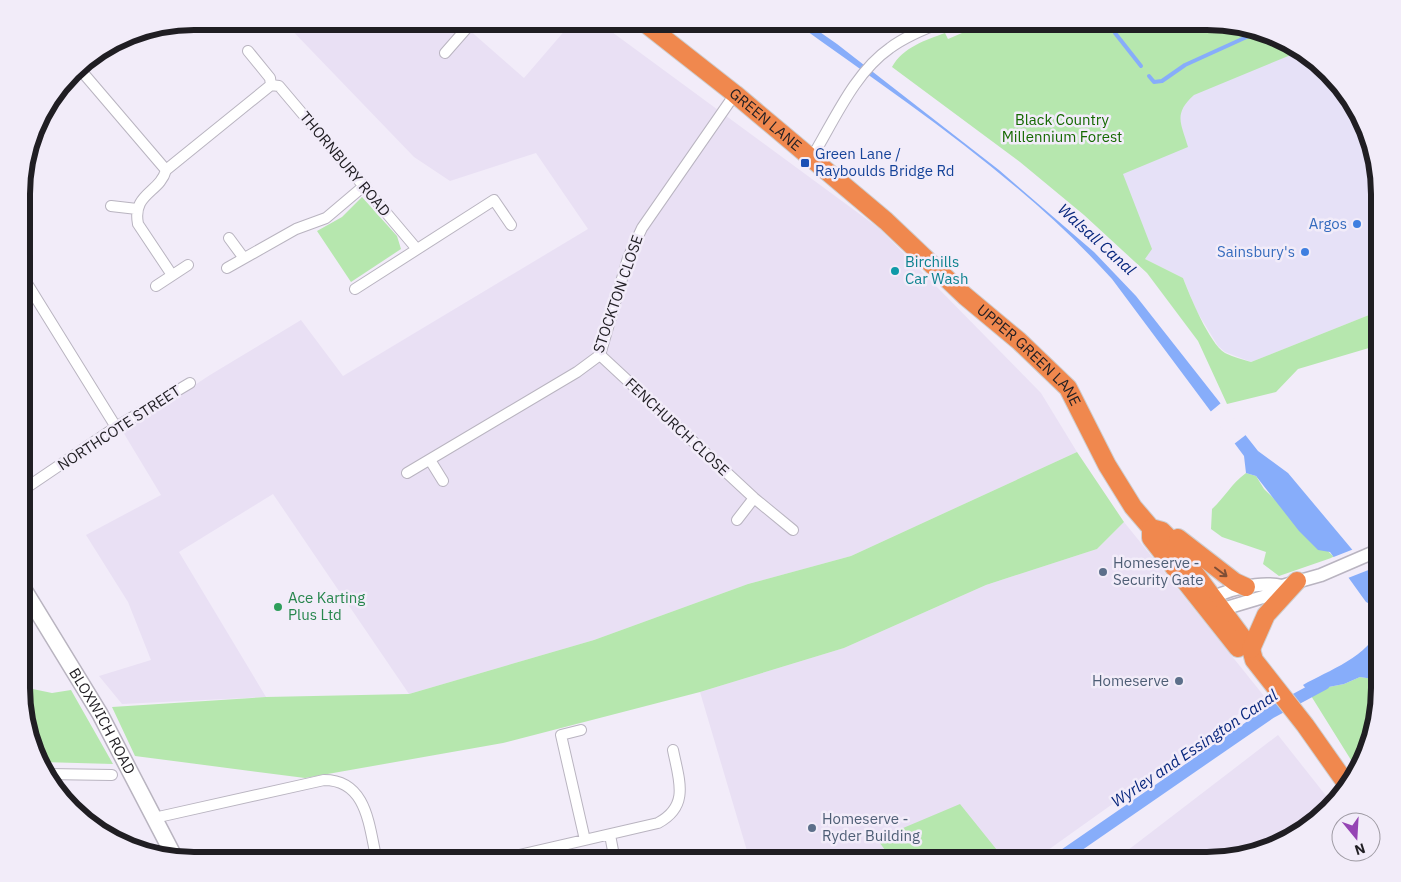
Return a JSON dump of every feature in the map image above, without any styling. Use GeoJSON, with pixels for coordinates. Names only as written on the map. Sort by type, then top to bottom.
{"type":"FeatureCollection","features":[{"type":"Feature","properties":{"kind":"highway","name":"GREEN LANE"},"geometry":{"type":"LineString","coordinates":[[653,30],[812,157],[886,221]]}},
{"type":"Feature","properties":{"kind":"highway","name":"UPPER GREEN LANE"},"geometry":{"type":"LineString","coordinates":[[886,221],[965,296],[1019,341],[1068,388],[1107,465],[1133,507],[1151,528]]}},
{"type":"Feature","properties":{"kind":"highway"},"geometry":{"type":"LineString","coordinates":[[1213,607],[1168,537],[1162,531],[1151,528],[1152,538],[1253,655],[1343,779]]}},
{"type":"Feature","properties":{"kind":"highway"},"geometry":{"type":"LineString","coordinates":[[1168,537],[1177,537],[1235,582],[1246,587]]}},
{"type":"Feature","properties":{"kind":"highway"},"geometry":{"type":"LineString","coordinates":[[1253,655],[1266,615],[1290,583]]}},
{"type":"Feature","properties":{"kind":"main road","name":"BLOXWICH ROAD"},"geometry":{"type":"LineString","coordinates":[[30,599],[100,714],[171,851]]}},
{"type":"Feature","properties":{"kind":"street"},"geometry":{"type":"LineString","coordinates":[[445,53],[465,30]]}},
{"type":"Feature","properties":{"kind":"street"},"geometry":{"type":"LineString","coordinates":[[812,157],[859,80],[875,61],[890,48],[924,30]]}},
{"type":"Feature","properties":{"kind":"street","name":"THORNBURY ROAD"},"geometry":{"type":"LineString","coordinates":[[248,51],[270,78],[271,85],[279,86],[365,185],[416,248]]}},
{"type":"Feature","properties":{"kind":"street"},"geometry":{"type":"LineString","coordinates":[[84,73],[166,170]]}},
{"type":"Feature","properties":{"kind":"street"},"geometry":{"type":"LineString","coordinates":[[172,275],[138,224],[139,203],[164,177],[166,170],[271,85]]}},
{"type":"Feature","properties":{"kind":"street","name":"STOCKTON CLOSE"},"geometry":{"type":"LineString","coordinates":[[407,473],[577,372],[600,355],[628,258],[642,228],[734,94]]}},
{"type":"Feature","properties":{"kind":"street"},"geometry":{"type":"LineString","coordinates":[[227,268],[243,257],[296,229],[326,218],[365,185]]}},
{"type":"Feature","properties":{"kind":"street"},"geometry":{"type":"LineString","coordinates":[[355,289],[416,248],[494,200],[510,225]]}},
{"type":"Feature","properties":{"kind":"street"},"geometry":{"type":"LineString","coordinates":[[111,206],[138,209]]}},
{"type":"Feature","properties":{"kind":"street"},"geometry":{"type":"LineString","coordinates":[[229,238],[243,257]]}},
{"type":"Feature","properties":{"kind":"street"},"geometry":{"type":"LineString","coordinates":[[156,286],[188,265]]}},
{"type":"Feature","properties":{"kind":"street"},"geometry":{"type":"LineString","coordinates":[[30,288],[116,427]]}},
{"type":"Feature","properties":{"kind":"street","name":"FENCHURCH CLOSE"},"geometry":{"type":"LineString","coordinates":[[600,355],[754,498],[793,530]]}},
{"type":"Feature","properties":{"kind":"street","name":"NORTHCOTE STREET"},"geometry":{"type":"LineString","coordinates":[[30,485],[116,427],[190,383]]}},
{"type":"Feature","properties":{"kind":"street"},"geometry":{"type":"LineString","coordinates":[[430,460],[443,481]]}},
{"type":"Feature","properties":{"kind":"street"},"geometry":{"type":"LineString","coordinates":[[737,520],[754,498]]}},
{"type":"Feature","properties":{"kind":"street"},"geometry":{"type":"LineString","coordinates":[[1213,607],[1273,594],[1290,583],[1327,572],[1371,554]]}},
{"type":"Feature","properties":{"kind":"street"},"geometry":{"type":"LineString","coordinates":[[1213,607],[1246,587],[1270,583],[1290,583]]}},
{"type":"Feature","properties":{"kind":"street"},"geometry":{"type":"LineString","coordinates":[[581,730],[561,735],[585,840]]}},
{"type":"Feature","properties":{"kind":"street"},"geometry":{"type":"LineString","coordinates":[[533,852],[658,823],[674,811],[679,800],[680,788],[673,750]]}},
{"type":"Feature","properties":{"kind":"street"},"geometry":{"type":"LineString","coordinates":[[55,774],[112,775]]}},
{"type":"Feature","properties":{"kind":"street"},"geometry":{"type":"LineString","coordinates":[[154,818],[324,780],[334,780],[354,790],[364,804],[375,852]]}},
{"type":"Feature","properties":{"kind":"street"},"geometry":{"type":"LineString","coordinates":[[610,835],[613,852]]}},
{"type":"Feature","properties":{"kind":"shaded area"},"geometry":{"type":"Polygon","coordinates":[[[292,30],[469,30],[524,78],[565,30],[609,30],[880,229],[1041,393],[1077,452],[851,556],[748,584],[594,640],[409,694],[273,494],[179,552],[266,697],[122,704],[99,676],[151,660],[128,602],[86,535],[161,495],[123,432],[210,375],[301,320],[343,376],[588,229],[536,153],[450,181],[414,157],[292,30]]]}},
{"type":"Feature","properties":{"kind":"shaded area"},"geometry":{"type":"Polygon","coordinates":[[[1286,51],[1323,78],[1349,112],[1368,162],[1371,184],[1371,314],[1251,362],[1225,352],[1218,346],[1196,310],[1183,278],[1145,259],[1116,173],[1166,99],[1286,51]]]}},
{"type":"Feature","properties":{"kind":"shaded area"},"geometry":{"type":"Polygon","coordinates":[[[1124,522],[1264,696],[1045,852],[747,852],[700,692],[844,648],[986,585],[1097,549],[1124,522]]]}},
{"type":"Feature","properties":{"kind":"shaded area"},"geometry":{"type":"Polygon","coordinates":[[[1278,735],[1328,798],[1307,818],[1289,830],[1249,846],[1217,852],[1125,852],[1278,735]]]}},
{"type":"Feature","properties":{"kind":"green space","name":"Black Country Millennium Forest"},"geometry":{"type":"Polygon","coordinates":[[[969,30],[1207,30],[1228,31],[1249,36],[1279,47],[1292,55],[1194,95],[1183,108],[1180,119],[1188,147],[1123,174],[1152,249],[1145,259],[1183,278],[1195,307],[1213,340],[1225,353],[1234,357],[1251,362],[1371,314],[1371,347],[1298,369],[1276,392],[1227,404],[1198,341],[1147,273],[1084,215],[1020,162],[892,67],[902,54],[923,42],[945,33],[948,39],[969,30]]]}},
{"type":"Feature","properties":{"kind":"green space"},"geometry":{"type":"Polygon","coordinates":[[[362,197],[397,236],[401,249],[351,282],[317,231],[342,217],[362,197]]]}},
{"type":"Feature","properties":{"kind":"green space"},"geometry":{"type":"Polygon","coordinates":[[[1077,452],[1124,522],[1097,549],[986,585],[844,648],[700,692],[503,743],[305,778],[135,756],[112,707],[266,697],[409,694],[594,640],[748,584],[851,556],[1077,452]]]}},
{"type":"Feature","properties":{"kind":"green space"},"geometry":{"type":"Polygon","coordinates":[[[1246,473],[1256,476],[1264,489],[1334,557],[1279,576],[1263,564],[1266,552],[1222,537],[1211,529],[1212,509],[1246,473]]]}},
{"type":"Feature","properties":{"kind":"green space"},"geometry":{"type":"Polygon","coordinates":[[[1360,677],[1371,679],[1371,698],[1368,720],[1353,762],[1308,691],[1344,684],[1360,677]]]}},
{"type":"Feature","properties":{"kind":"green space"},"geometry":{"type":"Polygon","coordinates":[[[30,688],[52,693],[71,690],[113,764],[48,762],[33,720],[30,688]]]}},
{"type":"Feature","properties":{"kind":"green space"},"geometry":{"type":"Polygon","coordinates":[[[960,804],[999,852],[886,852],[877,839],[960,804]]]}},
{"type":"Feature","properties":{"kind":"water"},"geometry":{"type":"Polygon","coordinates":[[[806,30],[817,30],[837,44],[999,170],[1094,252],[1136,296],[1258,451],[1288,473],[1371,572],[1371,604],[1366,602],[1330,552],[1318,550],[1299,531],[1256,476],[1246,473],[1244,456],[1112,279],[1077,242],[1039,207],[919,111],[806,30]]]}},
{"type":"Feature","properties":{"kind":"water"},"geometry":{"type":"Polygon","coordinates":[[[1371,641],[1371,679],[1360,677],[1344,684],[1308,691],[1303,685],[1347,661],[1371,641]]]}},
{"type":"Feature","properties":{"kind":"pier"},"geometry":{"type":"Polygon","coordinates":[[[1221,403],[1247,434],[1234,444],[1209,413],[1221,403]]]}},
{"type":"Feature","properties":{"kind":"pier"},"geometry":{"type":"Polygon","coordinates":[[[1354,549],[1371,569],[1348,578],[1331,558],[1354,549]]]}},
{"type":"Feature","properties":{"kind":"waterway"},"geometry":{"type":"LineString","coordinates":[[1115,33],[1141,66]]}},
{"type":"Feature","properties":{"kind":"waterway"},"geometry":{"type":"LineString","coordinates":[[1149,76],[1154,82],[1162,81],[1185,65],[1249,36]]}},
{"type":"Feature","properties":{"kind":"waterway","name":"Wyrley and Essington Canal"},"geometry":{"type":"LineString","coordinates":[[1069,852],[1270,713],[1324,684]]}},
{"type":"Feature","properties":{"kind":"place","name":"Green Lane / Rayboulds Bridge Rd"},"geometry":{"type":"Point","coordinates":[805,163]}},
{"type":"Feature","properties":{"kind":"place","name":"Argos"},"geometry":{"type":"Point","coordinates":[1357,224]}},
{"type":"Feature","properties":{"kind":"place","name":"Sainsbury's"},"geometry":{"type":"Point","coordinates":[1305,252]}},
{"type":"Feature","properties":{"kind":"place","name":"Birchills Car Wash"},"geometry":{"type":"Point","coordinates":[895,271]}},
{"type":"Feature","properties":{"kind":"place","name":"Homeserve - Security Gate"},"geometry":{"type":"Point","coordinates":[1103,572]}},
{"type":"Feature","properties":{"kind":"place","name":"Ace Karting Plus Ltd"},"geometry":{"type":"Point","coordinates":[278,607]}},
{"type":"Feature","properties":{"kind":"place","name":"Homeserve"},"geometry":{"type":"Point","coordinates":[1179,681]}},
{"type":"Feature","properties":{"kind":"place","name":"Homeserve - Ryder Building"},"geometry":{"type":"Point","coordinates":[812,828]}},
{"type":"Feature","properties":{"kind":"water label","name":"Walsall Canal"},"geometry":{"type":"Point","coordinates":[1097,239]}}]}
